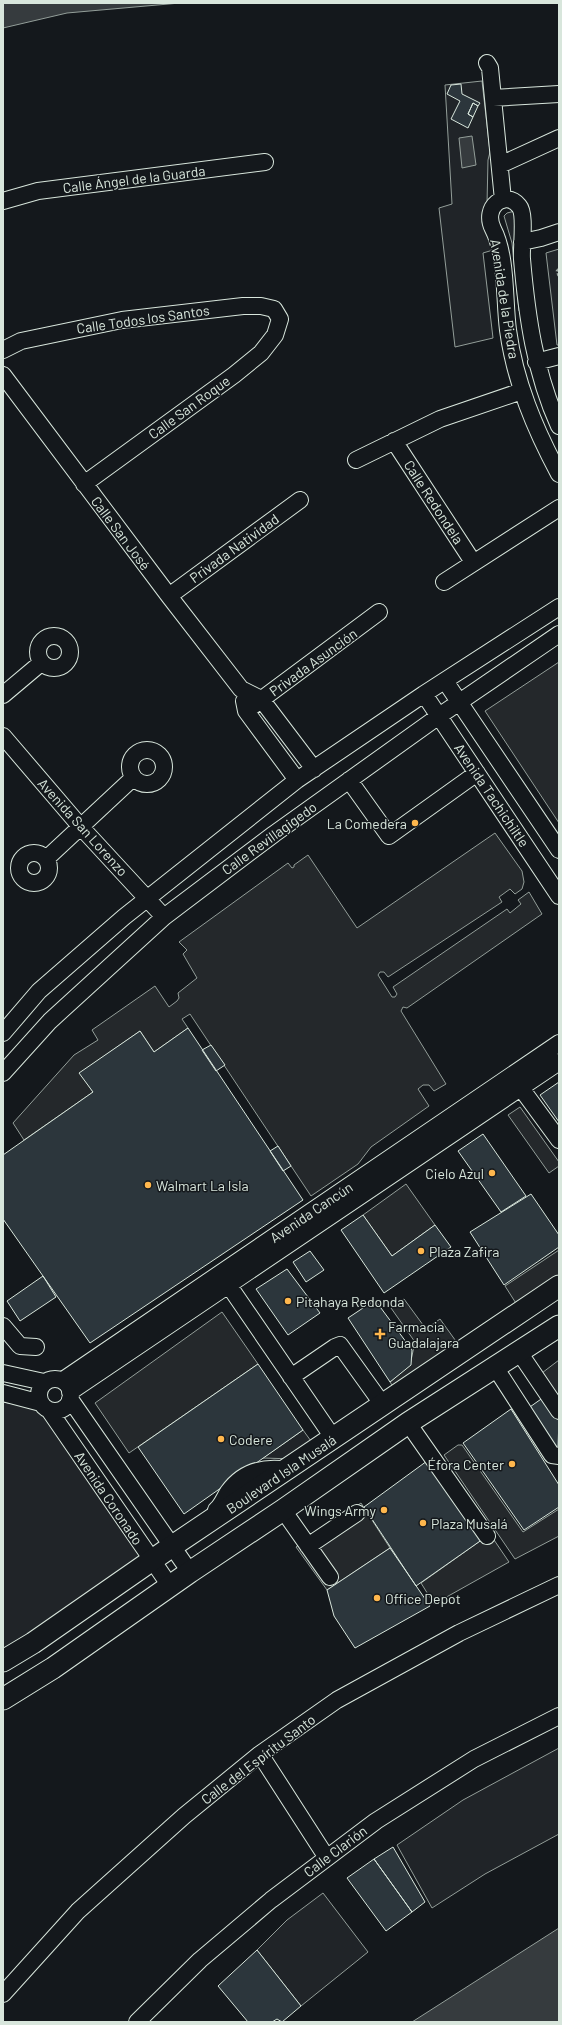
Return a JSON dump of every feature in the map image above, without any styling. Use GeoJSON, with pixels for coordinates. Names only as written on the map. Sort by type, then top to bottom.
{"type":"FeatureCollection","features":[{"type":"Feature","properties":{"kind":"main road","name":"Boulevard Isla Musalá"},"geometry":{"type":"LineString","coordinates":[[3,1661],[33,1643],[152,1561],[218,1512],[289,1470],[442,1364],[559,1286]]}},
{"type":"Feature","properties":{"kind":"main road"},"geometry":{"type":"LineString","coordinates":[[3,1698],[26,1685],[408,1423],[559,1326]]}},
{"type":"Feature","properties":{"kind":"main road"},"geometry":{"type":"LineString","coordinates":[[442,1364],[458,1391]]}},
{"type":"Feature","properties":{"kind":"main road"},"geometry":{"type":"LineString","coordinates":[[3,1649],[33,1643]]}},
{"type":"Feature","properties":{"kind":"main road"},"geometry":{"type":"LineString","coordinates":[[3,1711],[26,1685]]}},
{"type":"Feature","properties":{"kind":"street"},"geometry":{"type":"LineString","coordinates":[[487,63],[490,68],[503,200]]}},
{"type":"Feature","properties":{"kind":"street"},"geometry":{"type":"LineString","coordinates":[[493,98],[559,94]]}},
{"type":"Feature","properties":{"kind":"street"},"geometry":{"type":"LineString","coordinates":[[500,165],[559,138]]}},
{"type":"Feature","properties":{"kind":"street","name":"Calle Ángel de la Guarda"},"geometry":{"type":"LineString","coordinates":[[3,201],[38,191],[265,162]]}},
{"type":"Feature","properties":{"kind":"street","name":"Avenida de la Piedra"},"geometry":{"type":"LineString","coordinates":[[559,426],[542,383],[529,328],[522,242],[523,214],[519,206],[512,200],[503,200],[496,203],[489,214],[491,225],[498,240],[508,331],[522,391],[532,421],[559,474]]}},
{"type":"Feature","properties":{"kind":"street"},"geometry":{"type":"LineString","coordinates":[[522,242],[559,232]]}},
{"type":"Feature","properties":{"kind":"street","name":"Calle Todos los Santos"},"geometry":{"type":"LineString","coordinates":[[3,350],[20,341],[122,320],[243,306],[261,306],[274,309],[280,319]]}},
{"type":"Feature","properties":{"kind":"street","name":"Calle San Roque"},"geometry":{"type":"LineString","coordinates":[[84,484],[234,375],[261,353],[275,335],[280,319]]}},
{"type":"Feature","properties":{"kind":"street"},"geometry":{"type":"LineString","coordinates":[[508,331],[529,328]]}},
{"type":"Feature","properties":{"kind":"street"},"geometry":{"type":"LineString","coordinates":[[536,362],[559,356]]}},
{"type":"Feature","properties":{"kind":"street","name":"Calle San José"},"geometry":{"type":"LineString","coordinates":[[3,375],[84,484],[241,689],[246,711],[297,780]]}},
{"type":"Feature","properties":{"kind":"street"},"geometry":{"type":"LineString","coordinates":[[356,460],[440,419],[522,391]]}},
{"type":"Feature","properties":{"kind":"street","name":"Calle Redondela"},"geometry":{"type":"LineString","coordinates":[[394,441],[473,562]]}},
{"type":"Feature","properties":{"kind":"street","name":"Privada Natividad"},"geometry":{"type":"LineString","coordinates":[[169,596],[300,500]]}},
{"type":"Feature","properties":{"kind":"street"},"geometry":{"type":"LineString","coordinates":[[444,582],[559,508]]}},
{"type":"Feature","properties":{"kind":"street","name":"Calle Revillagigedo"},"geometry":{"type":"LineString","coordinates":[[3,1033],[39,991],[147,897],[297,780],[445,680],[559,607]]}},
{"type":"Feature","properties":{"kind":"street","name":"Privada Asunción"},"geometry":{"type":"LineString","coordinates":[[246,711],[379,612]]}},
{"type":"Feature","properties":{"kind":"street","name":"Calle Revillagigedo"},"geometry":{"type":"LineString","coordinates":[[3,1073],[50,1021],[164,917],[274,834],[349,780],[459,702],[559,634]]}},
{"type":"Feature","properties":{"kind":"street"},"geometry":{"type":"LineString","coordinates":[[3,695],[41,663]]}},
{"type":"Feature","properties":{"kind":"street","name":"Avenida Tachichiltle"},"geometry":{"type":"LineString","coordinates":[[445,680],[558,847]]}},
{"type":"Feature","properties":{"kind":"street","name":"Calle San José"},"geometry":{"type":"LineString","coordinates":[[241,689],[261,699],[314,769]]}},
{"type":"Feature","properties":{"kind":"street","name":"Avenida Tachichiltle"},"geometry":{"type":"LineString","coordinates":[[424,694],[559,896]]}},
{"type":"Feature","properties":{"kind":"street","name":"Avenida San Lorenzo"},"geometry":{"type":"LineString","coordinates":[[3,736],[80,826],[164,917]]}},
{"type":"Feature","properties":{"kind":"street"},"geometry":{"type":"LineString","coordinates":[[349,780],[389,836],[477,773]]}},
{"type":"Feature","properties":{"kind":"street"},"geometry":{"type":"LineString","coordinates":[[46,859],[133,778]]}},
{"type":"Feature","properties":{"kind":"street","name":"Avenida Cancún"},"geometry":{"type":"LineString","coordinates":[[517,1082],[559,1043]]}},
{"type":"Feature","properties":{"kind":"street","name":"Avenida Cancún"},"geometry":{"type":"LineString","coordinates":[[68,1390],[225,1280],[517,1082],[559,1062]]}},
{"type":"Feature","properties":{"kind":"street"},"geometry":{"type":"LineString","coordinates":[[517,1082],[559,1140]]}},
{"type":"Feature","properties":{"kind":"street"},"geometry":{"type":"LineString","coordinates":[[225,1280],[334,1439]]}},
{"type":"Feature","properties":{"kind":"street"},"geometry":{"type":"LineString","coordinates":[[3,1326],[20,1346],[36,1347]]}},
{"type":"Feature","properties":{"kind":"street"},"geometry":{"type":"LineString","coordinates":[[292,1377],[335,1347],[340,1346],[383,1405]]}},
{"type":"Feature","properties":{"kind":"street"},"geometry":{"type":"LineString","coordinates":[[519,1352],[559,1411]]}},
{"type":"Feature","properties":{"kind":"street"},"geometry":{"type":"LineString","coordinates":[[495,1367],[552,1455],[559,1456]]}},
{"type":"Feature","properties":{"kind":"street"},"geometry":{"type":"LineString","coordinates":[[3,1373],[44,1382],[54,1378],[68,1390],[65,1407],[61,1410],[3,1393]]}},
{"type":"Feature","properties":{"kind":"street"},"geometry":{"type":"LineString","coordinates":[[44,1382],[39,1392],[45,1406]]}},
{"type":"Feature","properties":{"kind":"street","name":"Avenida Coronado"},"geometry":{"type":"LineString","coordinates":[[68,1390],[171,1547],[190,1572]]}},
{"type":"Feature","properties":{"kind":"street","name":"Avenida Coronado"},"geometry":{"type":"LineString","coordinates":[[45,1406],[170,1586]]}},
{"type":"Feature","properties":{"kind":"street"},"geometry":{"type":"LineString","coordinates":[[408,1423],[487,1536]]}},
{"type":"Feature","properties":{"kind":"street"},"geometry":{"type":"LineString","coordinates":[[283,1510],[330,1577]]}},
{"type":"Feature","properties":{"kind":"street"},"geometry":{"type":"LineString","coordinates":[[188,1529],[218,1512]]}},
{"type":"Feature","properties":{"kind":"street"},"geometry":{"type":"LineString","coordinates":[[308,1546],[357,1513]]}},
{"type":"Feature","properties":{"kind":"street","name":"Calle del Espíritu Santo"},"geometry":{"type":"LineString","coordinates":[[3,1994],[78,1911],[184,1816],[260,1754],[337,1700],[459,1633],[559,1585]]}},
{"type":"Feature","properties":{"kind":"street","name":"Calle Clarión"},"geometry":{"type":"LineString","coordinates":[[137,2022],[200,1960],[271,1900],[376,1820],[474,1759],[559,1716]]}},
{"type":"Feature","properties":{"kind":"street"},"geometry":{"type":"LineString","coordinates":[[260,1754],[327,1858]]}},
{"type":"Feature","properties":{"kind":"path"},"geometry":{"type":"LineString","coordinates":[[559,269],[557,271],[559,277]]}},
{"type":"Feature","properties":{"kind":"shaded area"},"geometry":{"type":"Polygon","coordinates":[[[3,3],[180,3],[67,13],[3,28],[3,3]]]}},
{"type":"Feature","properties":{"kind":"shaded area"},"geometry":{"type":"Polygon","coordinates":[[[482,81],[490,152],[488,160],[487,204],[493,250],[483,253],[493,338],[455,347],[439,208],[452,204],[445,85],[482,81]]]}},
{"type":"Feature","properties":{"kind":"shaded area"},"geometry":{"type":"Polygon","coordinates":[[[472,136],[476,165],[462,168],[459,138],[472,136]]]}},
{"type":"Feature","properties":{"kind":"shaded area"},"geometry":{"type":"Polygon","coordinates":[[[515,211],[522,314],[519,311],[512,243],[504,216],[507,213],[515,211]]]}},
{"type":"Feature","properties":{"kind":"shaded area"},"geometry":{"type":"Polygon","coordinates":[[[559,249],[559,345],[557,345],[546,253],[559,249]]]}},
{"type":"Feature","properties":{"kind":"shaded area"},"geometry":{"type":"Polygon","coordinates":[[[559,662],[559,823],[485,711],[559,662]]]}},
{"type":"Feature","properties":{"kind":"shaded area"},"geometry":{"type":"Polygon","coordinates":[[[495,833],[522,871],[524,882],[522,889],[515,894],[510,889],[499,897],[502,902],[388,977],[384,972],[380,972],[378,975],[392,997],[395,997],[397,994],[393,987],[507,909],[510,913],[521,904],[518,900],[529,892],[542,914],[407,1008],[403,1007],[401,1011],[446,1084],[434,1091],[429,1085],[423,1085],[418,1089],[429,1106],[371,1147],[358,1164],[311,1196],[190,1014],[182,1019],[188,1028],[154,1052],[140,1031],[80,1073],[93,1092],[24,1140],[13,1123],[74,1055],[98,1040],[92,1030],[155,986],[169,1007],[177,1001],[179,998],[178,993],[197,978],[183,954],[187,950],[179,942],[288,863],[292,868],[308,855],[357,928],[495,833]]]}},
{"type":"Feature","properties":{"kind":"shaded area"},"geometry":{"type":"Polygon","coordinates":[[[520,1107],[559,1162],[559,1166],[549,1173],[508,1115],[520,1107]]]}},
{"type":"Feature","properties":{"kind":"shaded area"},"geometry":{"type":"Polygon","coordinates":[[[406,1184],[435,1225],[392,1256],[363,1215],[406,1184]]]}},
{"type":"Feature","properties":{"kind":"shaded area"},"geometry":{"type":"Polygon","coordinates":[[[559,1250],[559,1282],[519,1308],[505,1286],[559,1250]]]}},
{"type":"Feature","properties":{"kind":"shaded area"},"geometry":{"type":"Polygon","coordinates":[[[404,1299],[426,1329],[440,1319],[458,1344],[396,1391],[390,1382],[410,1365],[415,1342],[391,1308],[404,1299]]]}},
{"type":"Feature","properties":{"kind":"shaded area"},"geometry":{"type":"Polygon","coordinates":[[[222,1312],[258,1364],[129,1453],[95,1403],[222,1312]]]}},
{"type":"Feature","properties":{"kind":"shaded area"},"geometry":{"type":"Polygon","coordinates":[[[559,1360],[559,1405],[538,1376],[559,1360]]]}},
{"type":"Feature","properties":{"kind":"shaded area"},"geometry":{"type":"Polygon","coordinates":[[[3,1402],[36,1408],[43,1414],[144,1562],[3,1654],[3,1402]]]}},
{"type":"Feature","properties":{"kind":"shaded area"},"geometry":{"type":"Polygon","coordinates":[[[303,1430],[316,1448],[294,1459],[263,1458],[303,1430]]]}},
{"type":"Feature","properties":{"kind":"shaded area"},"geometry":{"type":"Polygon","coordinates":[[[458,1445],[462,1445],[523,1532],[559,1509],[559,1536],[515,1559],[444,1455],[458,1445]]]}},
{"type":"Feature","properties":{"kind":"shaded area"},"geometry":{"type":"Polygon","coordinates":[[[361,1503],[390,1548],[327,1590],[296,1547],[361,1503]]]}},
{"type":"Feature","properties":{"kind":"shaded area"},"geometry":{"type":"Polygon","coordinates":[[[490,1534],[509,1562],[434,1604],[421,1583],[490,1534]]]}},
{"type":"Feature","properties":{"kind":"shaded area"},"geometry":{"type":"Polygon","coordinates":[[[559,1748],[559,1834],[485,1874],[432,1908],[397,1845],[463,1800],[559,1748]]]}},
{"type":"Feature","properties":{"kind":"shaded area"},"geometry":{"type":"Polygon","coordinates":[[[323,1893],[368,1952],[301,2006],[257,1950],[287,1920],[323,1893]]]}},
{"type":"Feature","properties":{"kind":"shaded area"},"geometry":{"type":"Polygon","coordinates":[[[559,1928],[559,2022],[412,2022],[559,1928]]]}},
{"type":"Feature","properties":{"kind":"building"},"geometry":{"type":"Polygon","coordinates":[[[461,84],[462,94],[480,103],[478,106],[473,103],[468,114],[473,117],[468,128],[451,119],[460,101],[447,94],[451,85],[461,84]]]}},
{"type":"Feature","properties":{"kind":"building"},"geometry":{"type":"Polygon","coordinates":[[[473,103],[478,106],[473,117],[468,114],[473,103]]]}},
{"type":"Feature","properties":{"kind":"building","name":"Walmart La Isla"},"geometry":{"type":"Polygon","coordinates":[[[188,1028],[303,1200],[90,1343],[3,1219],[3,1155],[93,1092],[79,1073],[140,1031],[154,1052],[188,1028]]]}},
{"type":"Feature","properties":{"kind":"building"},"geometry":{"type":"Polygon","coordinates":[[[211,1045],[225,1065],[216,1071],[202,1050],[211,1045]]]}},
{"type":"Feature","properties":{"kind":"building"},"geometry":{"type":"Polygon","coordinates":[[[559,1082],[559,1122],[540,1095],[559,1082]]]}},
{"type":"Feature","properties":{"kind":"building","name":"Cielo Azul"},"geometry":{"type":"Polygon","coordinates":[[[483,1134],[526,1196],[501,1212],[458,1151],[483,1134]]]}},
{"type":"Feature","properties":{"kind":"building"},"geometry":{"type":"Polygon","coordinates":[[[278,1146],[291,1166],[283,1171],[270,1151],[278,1146]]]}},
{"type":"Feature","properties":{"kind":"building"},"geometry":{"type":"Polygon","coordinates":[[[531,1194],[559,1235],[559,1247],[504,1285],[470,1232],[531,1194]]]}},
{"type":"Feature","properties":{"kind":"building","name":"Plaza Zafira"},"geometry":{"type":"Polygon","coordinates":[[[363,1215],[392,1256],[435,1225],[451,1247],[384,1293],[341,1230],[363,1215]]]}},
{"type":"Feature","properties":{"kind":"building"},"geometry":{"type":"Polygon","coordinates":[[[310,1251],[324,1270],[306,1282],[293,1262],[310,1251]]]}},
{"type":"Feature","properties":{"kind":"building","name":"Pitahaya Redonda"},"geometry":{"type":"Polygon","coordinates":[[[287,1269],[320,1313],[288,1335],[256,1289],[287,1269]]]}},
{"type":"Feature","properties":{"kind":"building"},"geometry":{"type":"Polygon","coordinates":[[[43,1276],[56,1297],[20,1321],[7,1301],[43,1276]]]}},
{"type":"Feature","properties":{"kind":"building","name":"Farmacia Guadalajara"},"geometry":{"type":"Polygon","coordinates":[[[375,1300],[412,1350],[411,1365],[390,1382],[348,1318],[375,1300]]]}},
{"type":"Feature","properties":{"kind":"building","name":"Codere"},"geometry":{"type":"Polygon","coordinates":[[[258,1364],[303,1430],[184,1514],[138,1447],[258,1364]]]}},
{"type":"Feature","properties":{"kind":"building"},"geometry":{"type":"Polygon","coordinates":[[[544,1397],[559,1418],[558,1448],[551,1445],[527,1409],[544,1397]]]}},
{"type":"Feature","properties":{"kind":"building","name":"Éfora Center"},"geometry":{"type":"Polygon","coordinates":[[[511,1409],[559,1485],[559,1507],[524,1530],[463,1443],[511,1409]]]}},
{"type":"Feature","properties":{"kind":"building","name":"Plaza Musalá"},"geometry":{"type":"Polygon","coordinates":[[[427,1461],[483,1539],[416,1586],[364,1507],[427,1461]]]}},
{"type":"Feature","properties":{"kind":"building","name":"Office Depot"},"geometry":{"type":"Polygon","coordinates":[[[390,1548],[430,1606],[355,1648],[334,1616],[327,1590],[390,1548]]]}},
{"type":"Feature","properties":{"kind":"building"},"geometry":{"type":"Polygon","coordinates":[[[393,1847],[425,1902],[412,1912],[374,1859],[393,1847]]]}},
{"type":"Feature","properties":{"kind":"building"},"geometry":{"type":"Polygon","coordinates":[[[374,1859],[412,1912],[386,1931],[347,1878],[374,1859]]]}},
{"type":"Feature","properties":{"kind":"building"},"geometry":{"type":"Polygon","coordinates":[[[257,1950],[301,2006],[282,2022],[277,2019],[272,2022],[248,2022],[218,1986],[257,1950]]]}},
{"type":"Feature","properties":{"kind":"place","name":"La Comedera"},"geometry":{"type":"Point","coordinates":[415,823]}},
{"type":"Feature","properties":{"kind":"place","name":"Cielo Azul"},"geometry":{"type":"Point","coordinates":[492,1173]}},
{"type":"Feature","properties":{"kind":"place","name":"Walmart La Isla"},"geometry":{"type":"Point","coordinates":[148,1185]}},
{"type":"Feature","properties":{"kind":"place","name":"Plaza Zafira"},"geometry":{"type":"Point","coordinates":[421,1251]}},
{"type":"Feature","properties":{"kind":"place","name":"Pitahaya Redonda"},"geometry":{"type":"Point","coordinates":[288,1301]}},
{"type":"Feature","properties":{"kind":"place","name":"Farmacia Guadalajara"},"geometry":{"type":"Point","coordinates":[380,1334]}},
{"type":"Feature","properties":{"kind":"place","name":"Codere"},"geometry":{"type":"Point","coordinates":[221,1439]}},
{"type":"Feature","properties":{"kind":"place","name":"Éfora Center"},"geometry":{"type":"Point","coordinates":[512,1464]}},
{"type":"Feature","properties":{"kind":"place","name":"Wings Army"},"geometry":{"type":"Point","coordinates":[384,1510]}},
{"type":"Feature","properties":{"kind":"place","name":"Plaza Musalá"},"geometry":{"type":"Point","coordinates":[423,1523]}},
{"type":"Feature","properties":{"kind":"place","name":"Office Depot"},"geometry":{"type":"Point","coordinates":[377,1598]}}]}
